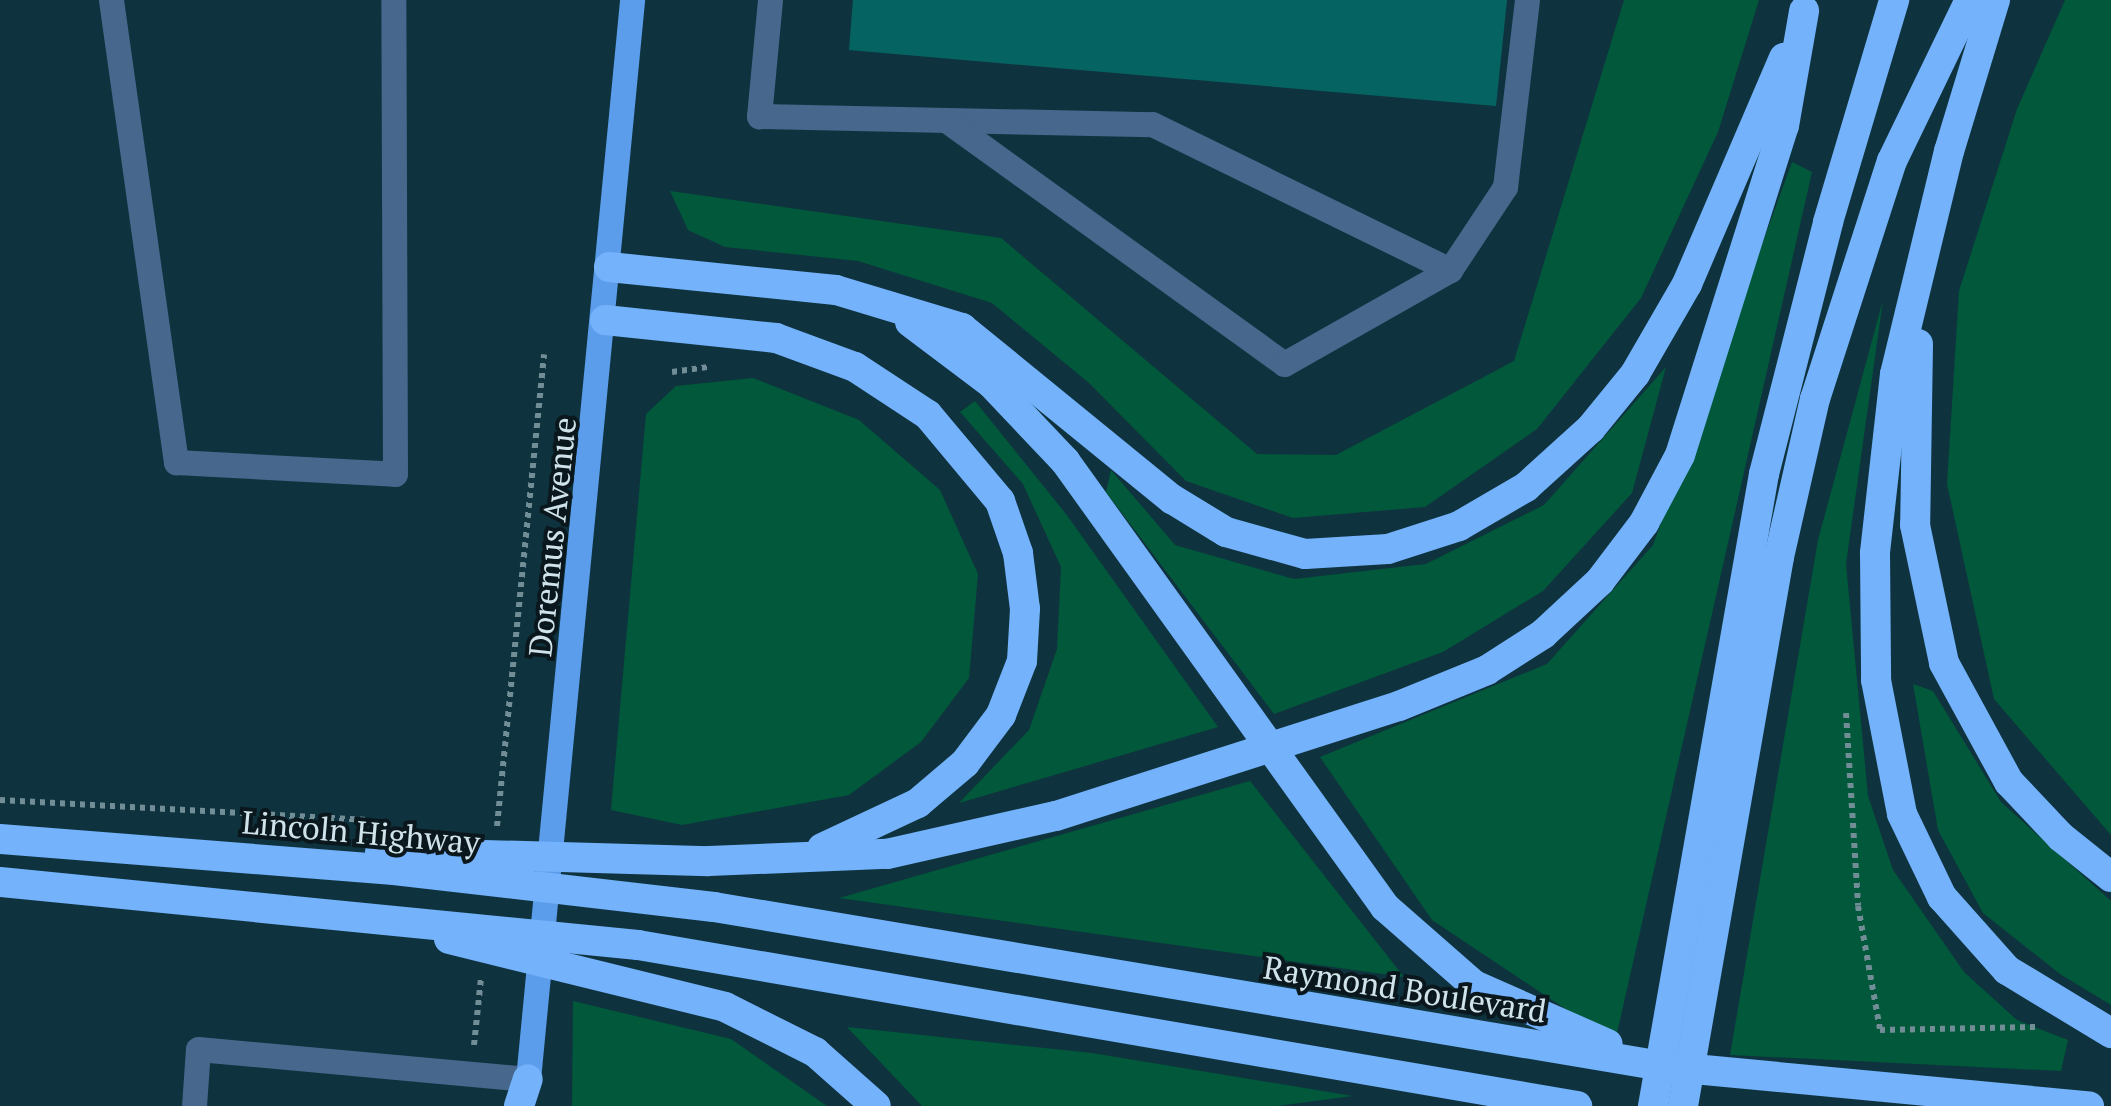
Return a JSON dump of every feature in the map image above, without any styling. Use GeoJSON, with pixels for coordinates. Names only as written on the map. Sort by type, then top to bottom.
{"type":"FeatureCollection","features":[{"type":"Feature","properties":{"kind":"highway"},"geometry":{"type":"LineString","coordinates":[[1682,1106],[1691,969],[1764,474],[1828,222],[1894,0]]}},
{"type":"Feature","properties":{"kind":"highway"},"geometry":{"type":"LineString","coordinates":[[1652,1106],[1691,969],[1779,556],[1827,353],[1892,161],[1970,0]]}},
{"type":"Feature","properties":{"kind":"highway"},"geometry":{"type":"LineString","coordinates":[[1995,0],[1927,236],[1894,374],[1878,512],[1876,680],[1890,765],[1913,843],[1961,922],[2037,993],[2111,1034]]}},
{"type":"Feature","properties":{"kind":"highway"},"geometry":{"type":"LineString","coordinates":[[609,266],[813,286],[962,328],[1162,491],[1226,532],[1326,556],[1434,536],[1482,515],[1548,469],[1635,374],[1687,284],[1805,5]]}},
{"type":"Feature","properties":{"kind":"highway"},"geometry":{"type":"LineString","coordinates":[[217,853],[504,850],[709,861],[887,854],[972,838],[1137,790],[1399,706],[1487,670],[1543,634],[1600,581],[1644,523],[1680,455],[1711,368],[1784,126],[1805,5]]}},
{"type":"Feature","properties":{"kind":"highway"},"geometry":{"type":"LineString","coordinates":[[1927,236],[1912,456],[1919,564],[1933,633],[1972,724],[2010,782],[2111,877]]}},
{"type":"Feature","properties":{"kind":"highway"},"geometry":{"type":"LineString","coordinates":[[884,304],[972,367],[1042,432],[1364,882],[1430,952],[1498,999],[1662,1066]]}},
{"type":"Feature","properties":{"kind":"highway"},"geometry":{"type":"LineString","coordinates":[[605,320],[763,336],[855,367],[906,397],[949,435],[993,490],[1010,528],[1023,580],[1022,661],[984,741],[944,782],[892,820],[789,860]]}},
{"type":"Feature","properties":{"kind":"highway","name":"Lincoln Highway"},"geometry":{"type":"LineString","coordinates":[[0,840],[217,853],[714,907]]}},
{"type":"Feature","properties":{"kind":"highway"},"geometry":{"type":"LineString","coordinates":[[0,882],[329,910],[702,955],[1577,1106]]}},
{"type":"Feature","properties":{"kind":"highway","name":"Raymond Boulevard"},"geometry":{"type":"LineString","coordinates":[[714,907],[1662,1066],[2089,1106]]}},
{"type":"Feature","properties":{"kind":"highway"},"geometry":{"type":"LineString","coordinates":[[329,910],[690,994],[815,1052],[876,1106]]}},
{"type":"Feature","properties":{"kind":"main road","name":"Doremus Avenue"},"geometry":{"type":"LineString","coordinates":[[527,1097],[605,320],[632,0]]}},
{"type":"Feature","properties":{"kind":"lane"},"geometry":{"type":"LineString","coordinates":[[110,0],[176,462],[395,474],[393,0]]}},
{"type":"Feature","properties":{"kind":"lane"},"geometry":{"type":"LineString","coordinates":[[770,0],[759,116],[1152,124],[1450,270]]}},
{"type":"Feature","properties":{"kind":"lane"},"geometry":{"type":"LineString","coordinates":[[946,120],[1284,364],[1450,270],[1504,187],[1527,0]]}},
{"type":"Feature","properties":{"kind":"lane"},"geometry":{"type":"LineString","coordinates":[[194,1106],[198,1050],[471,1072],[527,1097]]}},
{"type":"Feature","properties":{"kind":"path"},"geometry":{"type":"LineString","coordinates":[[496,839],[544,354]]}},
{"type":"Feature","properties":{"kind":"path"},"geometry":{"type":"LineString","coordinates":[[672,372],[724,365]]}},
{"type":"Feature","properties":{"kind":"path"},"geometry":{"type":"LineString","coordinates":[[0,800],[379,820]]}},
{"type":"Feature","properties":{"kind":"path"},"geometry":{"type":"LineString","coordinates":[[478,825],[518,827]]}},
{"type":"Feature","properties":{"kind":"path"},"geometry":{"type":"LineString","coordinates":[[471,1072],[482,975]]}},
{"type":"Feature","properties":{"kind":"green space"},"geometry":{"type":"Polygon","coordinates":[[[1624,0],[1759,0],[1718,132],[1641,298],[1537,429],[1425,507],[1293,518],[1186,481],[1089,383],[992,303],[858,261],[725,247],[688,230],[670,191],[1001,238],[1257,454],[1336,455],[1514,361],[1624,0]]]}},
{"type":"Feature","properties":{"kind":"green space"},"geometry":{"type":"Polygon","coordinates":[[[2065,0],[2111,0],[2111,835],[1994,699],[1947,484],[1959,291],[2017,109],[2065,0]]]}},
{"type":"Feature","properties":{"kind":"green space"},"geometry":{"type":"Polygon","coordinates":[[[1792,162],[1812,172],[1615,1042],[1432,920],[1320,757],[1547,664],[1653,545],[1792,162]]]}},
{"type":"Feature","properties":{"kind":"green space"},"geometry":{"type":"Polygon","coordinates":[[[1883,300],[1846,564],[1868,796],[1893,870],[1964,972],[2017,1020],[2068,1040],[2061,1071],[1730,1055],[1818,540],[1883,300]]]}},
{"type":"Feature","properties":{"kind":"green space"},"geometry":{"type":"Polygon","coordinates":[[[1666,367],[1632,493],[1543,591],[1443,652],[1274,714],[1106,492],[1111,470],[1175,545],[1294,579],[1426,564],[1544,505],[1666,367]]]}},
{"type":"Feature","properties":{"kind":"green space"},"geometry":{"type":"Polygon","coordinates":[[[753,378],[859,420],[940,490],[978,574],[969,678],[921,742],[849,795],[682,825],[611,810],[646,414],[676,386],[753,378]]]}},
{"type":"Feature","properties":{"kind":"green space"},"geometry":{"type":"Polygon","coordinates":[[[975,401],[1066,514],[1218,727],[959,803],[1029,730],[1057,649],[1061,567],[1023,484],[960,412],[975,401]]]}},
{"type":"Feature","properties":{"kind":"green space"},"geometry":{"type":"Polygon","coordinates":[[[1913,684],[1933,691],[2001,802],[2111,901],[2111,1005],[2060,974],[1983,913],[1938,830],[1913,684]]]}},
{"type":"Feature","properties":{"kind":"green space"},"geometry":{"type":"Polygon","coordinates":[[[1250,781],[1404,977],[839,898],[1250,781]]]}},
{"type":"Feature","properties":{"kind":"green space"},"geometry":{"type":"Polygon","coordinates":[[[573,1001],[731,1039],[827,1106],[572,1106],[573,1001]]]}},
{"type":"Feature","properties":{"kind":"green space"},"geometry":{"type":"Polygon","coordinates":[[[847,1027],[1092,1053],[1353,1096],[1277,1106],[922,1106],[847,1027]]]}},
{"type":"Feature","properties":{"kind":"building"},"geometry":{"type":"Polygon","coordinates":[[[853,0],[1507,0],[1496,106],[849,50],[853,0]]]}}]}
